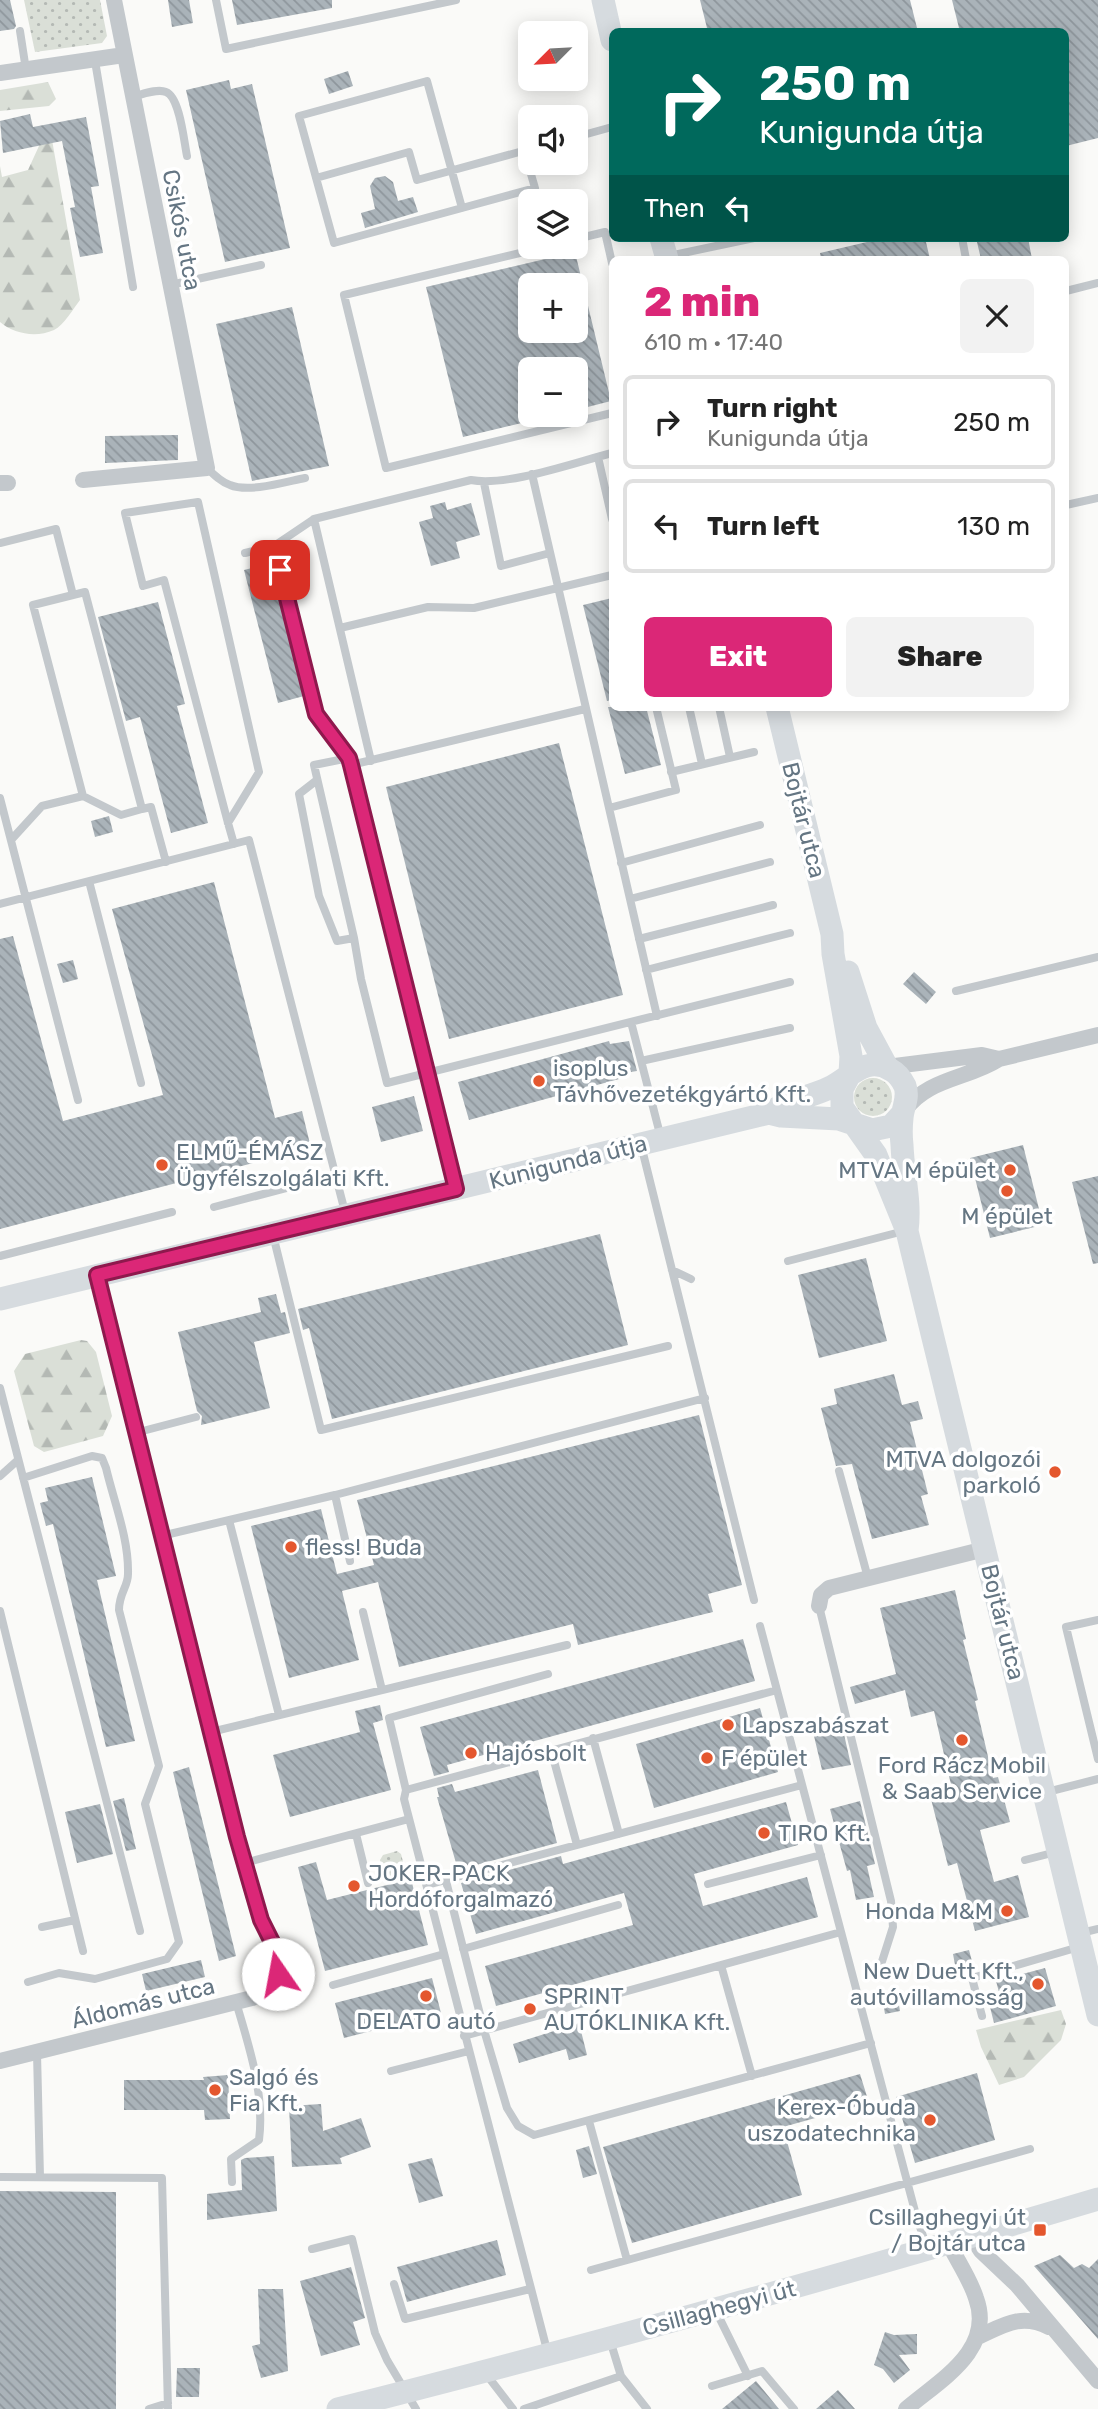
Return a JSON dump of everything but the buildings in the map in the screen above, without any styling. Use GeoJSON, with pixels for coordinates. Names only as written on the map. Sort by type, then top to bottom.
{"type":"FeatureCollection","features":[{"type":"Feature","properties":{"kind":"street","name":"Csikós utca"},"geometry":{"type":"LineString","coordinates":[[114,0],[207,468]]}},
{"type":"Feature","properties":{"kind":"street"},"geometry":{"type":"LineString","coordinates":[[603,0],[609,28]]}},
{"type":"Feature","properties":{"kind":"street"},"geometry":{"type":"LineString","coordinates":[[0,73],[124,55]]}},
{"type":"Feature","properties":{"kind":"street"},"geometry":{"type":"LineString","coordinates":[[83,480],[207,468]]}},
{"type":"Feature","properties":{"kind":"street","name":"Bojtár utca"},"geometry":{"type":"LineString","coordinates":[[777,711],[832,934],[851,1056],[850,1074]]}},
{"type":"Feature","properties":{"kind":"street","name":"Bojtár utca"},"geometry":{"type":"LineString","coordinates":[[832,934],[841,949],[869,1035],[887,1067]]}},
{"type":"Feature","properties":{"kind":"street","name":"Kunigunda útja"},"geometry":{"type":"LineString","coordinates":[[769,1113],[782,1116],[829,1117],[865,1129],[880,1130],[891,1126],[925,1090],[935,1084],[985,1067],[999,1059],[1098,1035]]}},
{"type":"Feature","properties":{"kind":"street","name":"Kunigunda útja"},"geometry":{"type":"LineString","coordinates":[[0,1299],[769,1113],[785,1102],[828,1089],[866,1065],[887,1067],[982,1055],[999,1059]]}},
{"type":"Feature","properties":{"kind":"street"},"geometry":{"type":"LineString","coordinates":[[887,1067],[897,1074],[905,1088],[906,1101],[902,1114]]}},
{"type":"Feature","properties":{"kind":"street"},"geometry":{"type":"LineString","coordinates":[[850,1074],[842,1089],[841,1100],[846,1115],[856,1125]]}},
{"type":"Feature","properties":{"kind":"street","name":"Bojtár utca"},"geometry":{"type":"LineString","coordinates":[[902,1114],[902,1152],[910,1210],[907,1231]]}},
{"type":"Feature","properties":{"kind":"street","name":"Bojtár utca"},"geometry":{"type":"LineString","coordinates":[[856,1125],[876,1155],[907,1231],[1059,1852],[1086,1936],[1098,2015]]}},
{"type":"Feature","properties":{"kind":"street","name":"Áldomás utca"},"geometry":{"type":"LineString","coordinates":[[0,2062],[236,2002],[267,1992],[274,1985],[278,1974],[272,1942],[261,1920],[244,1863],[97,1275]]}},
{"type":"Feature","properties":{"kind":"street"},"geometry":{"type":"LineString","coordinates":[[819,1606],[821,1595],[830,1588],[985,1549]]}},
{"type":"Feature","properties":{"kind":"street","name":"Csillaghegyi út"},"geometry":{"type":"LineString","coordinates":[[338,2409],[411,2400],[485,2372],[939,2247],[1098,2199]]}},
{"type":"Feature","properties":{"kind":"street"},"geometry":{"type":"LineString","coordinates":[[972,2237],[981,2251],[1017,2285],[1098,2381]]}},
{"type":"Feature","properties":{"kind":"street"},"geometry":{"type":"LineString","coordinates":[[906,2409],[961,2362],[974,2347],[978,2337],[981,2317],[979,2306],[939,2247]]}},
{"type":"Feature","properties":{"kind":"street"},"geometry":{"type":"LineString","coordinates":[[978,2337],[1023,2320],[1036,2320],[1051,2328]]}},
{"type":"Feature","properties":{"kind":"lane"},"geometry":{"type":"LineString","coordinates":[[216,0],[226,49],[456,0]]}},
{"type":"Feature","properties":{"kind":"lane"},"geometry":{"type":"LineString","coordinates":[[20,31],[26,70]]}},
{"type":"Feature","properties":{"kind":"lane"},"geometry":{"type":"LineString","coordinates":[[95,61],[133,287]]}},
{"type":"Feature","properties":{"kind":"lane"},"geometry":{"type":"LineString","coordinates":[[462,208],[427,81],[299,116],[334,243],[462,208],[535,188],[532,175]]}},
{"type":"Feature","properties":{"kind":"lane"},"geometry":{"type":"LineString","coordinates":[[132,97],[158,91],[172,95],[177,104],[187,156]]}},
{"type":"Feature","properties":{"kind":"lane"},"geometry":{"type":"LineString","coordinates":[[588,134],[609,128]]}},
{"type":"Feature","properties":{"kind":"lane"},"geometry":{"type":"LineString","coordinates":[[316,178],[410,152],[417,180],[518,152]]}},
{"type":"Feature","properties":{"kind":"lane"},"geometry":{"type":"LineString","coordinates":[[588,237],[605,232],[610,256]]}},
{"type":"Feature","properties":{"kind":"lane"},"geometry":{"type":"LineString","coordinates":[[665,251],[727,242]]}},
{"type":"Feature","properties":{"kind":"lane"},"geometry":{"type":"LineString","coordinates":[[518,253],[344,295],[386,468],[609,414]]}},
{"type":"Feature","properties":{"kind":"lane"},"geometry":{"type":"LineString","coordinates":[[170,285],[261,265]]}},
{"type":"Feature","properties":{"kind":"lane"},"geometry":{"type":"LineString","coordinates":[[1069,290],[1098,283]]}},
{"type":"Feature","properties":{"kind":"lane"},"geometry":{"type":"LineString","coordinates":[[245,552],[274,545],[314,519],[471,480],[484,483],[532,474],[609,454]]}},
{"type":"Feature","properties":{"kind":"lane"},"geometry":{"type":"LineString","coordinates":[[598,457],[609,491]]}},
{"type":"Feature","properties":{"kind":"lane"},"geometry":{"type":"LineString","coordinates":[[207,468],[233,487],[247,488],[305,478]]}},
{"type":"Feature","properties":{"kind":"lane"},"geometry":{"type":"LineString","coordinates":[[532,474],[657,1016]]}},
{"type":"Feature","properties":{"kind":"lane"},"geometry":{"type":"LineString","coordinates":[[484,483],[501,566],[550,553]]}},
{"type":"Feature","properties":{"kind":"lane"},"geometry":{"type":"LineString","coordinates":[[1069,504],[1098,498]]}},
{"type":"Feature","properties":{"kind":"lane"},"geometry":{"type":"LineString","coordinates":[[228,822],[259,772],[198,502],[125,513],[143,586],[164,580],[228,822],[234,844]]}},
{"type":"Feature","properties":{"kind":"lane"},"geometry":{"type":"LineString","coordinates":[[314,519],[371,761]]}},
{"type":"Feature","properties":{"kind":"lane"},"geometry":{"type":"LineString","coordinates":[[0,543],[56,529],[73,595]]}},
{"type":"Feature","properties":{"kind":"lane"},"geometry":{"type":"LineString","coordinates":[[274,545],[316,714],[350,762],[456,1189]]}},
{"type":"Feature","properties":{"kind":"lane"},"geometry":{"type":"LineString","coordinates":[[340,628],[428,607],[474,608],[609,576]]}},
{"type":"Feature","properties":{"kind":"lane"},"geometry":{"type":"LineString","coordinates":[[83,796],[33,605],[85,592],[142,809]]}},
{"type":"Feature","properties":{"kind":"lane"},"geometry":{"type":"LineString","coordinates":[[585,709],[371,761],[314,765],[387,1083],[790,982]]}},
{"type":"Feature","properties":{"kind":"lane"},"geometry":{"type":"LineString","coordinates":[[609,808],[676,790],[657,711]]}},
{"type":"Feature","properties":{"kind":"lane"},"geometry":{"type":"LineString","coordinates":[[690,711],[702,764]]}},
{"type":"Feature","properties":{"kind":"lane"},"geometry":{"type":"LineString","coordinates":[[720,711],[730,757]]}},
{"type":"Feature","properties":{"kind":"lane"},"geometry":{"type":"LineString","coordinates":[[671,772],[754,752]]}},
{"type":"Feature","properties":{"kind":"lane"},"geometry":{"type":"LineString","coordinates":[[317,780],[299,793],[319,895],[337,940],[354,938]]}},
{"type":"Feature","properties":{"kind":"lane"},"geometry":{"type":"LineString","coordinates":[[11,840],[42,806],[83,796],[121,815],[151,807],[166,862]]}},
{"type":"Feature","properties":{"kind":"lane"},"geometry":{"type":"LineString","coordinates":[[0,798],[78,1100]]}},
{"type":"Feature","properties":{"kind":"lane"},"geometry":{"type":"LineString","coordinates":[[621,863],[760,825]]}},
{"type":"Feature","properties":{"kind":"lane"},"geometry":{"type":"LineString","coordinates":[[0,904],[249,840],[346,1215]]}},
{"type":"Feature","properties":{"kind":"lane"},"geometry":{"type":"LineString","coordinates":[[630,899],[770,862]]}},
{"type":"Feature","properties":{"kind":"lane"},"geometry":{"type":"LineString","coordinates":[[89,881],[141,1083]]}},
{"type":"Feature","properties":{"kind":"lane"},"geometry":{"type":"LineString","coordinates":[[639,939],[773,905]]}},
{"type":"Feature","properties":{"kind":"lane"},"geometry":{"type":"LineString","coordinates":[[646,970],[790,933]]}},
{"type":"Feature","properties":{"kind":"lane"},"geometry":{"type":"LineString","coordinates":[[956,991],[1098,957]]}},
{"type":"Feature","properties":{"kind":"lane"},"geometry":{"type":"LineString","coordinates":[[631,1022],[641,1061],[672,1270],[754,1600]]}},
{"type":"Feature","properties":{"kind":"lane"},"geometry":{"type":"LineString","coordinates":[[641,1061],[790,1028]]}},
{"type":"Feature","properties":{"kind":"lane"},"geometry":{"type":"LineString","coordinates":[[214,1207],[336,1175]]}},
{"type":"Feature","properties":{"kind":"lane"},"geometry":{"type":"LineString","coordinates":[[0,1256],[172,1212]]}},
{"type":"Feature","properties":{"kind":"lane"},"geometry":{"type":"LineString","coordinates":[[788,1261],[907,1231]]}},
{"type":"Feature","properties":{"kind":"lane"},"geometry":{"type":"LineString","coordinates":[[272,1233],[321,1430],[668,1346]]}},
{"type":"Feature","properties":{"kind":"lane"},"geometry":{"type":"LineString","coordinates":[[672,1270],[691,1279]]}},
{"type":"Feature","properties":{"kind":"lane"},"geometry":{"type":"LineString","coordinates":[[0,1388],[139,1931]]}},
{"type":"Feature","properties":{"kind":"lane"},"geometry":{"type":"LineString","coordinates":[[161,1536],[335,1495],[705,1398]]}},
{"type":"Feature","properties":{"kind":"lane"},"geometry":{"type":"LineString","coordinates":[[135,1433],[195,1417]]}},
{"type":"Feature","properties":{"kind":"lane"},"geometry":{"type":"LineString","coordinates":[[23,1478],[92,1456],[102,1458],[106,1468],[128,1557],[128,1579],[119,1597],[119,1610],[159,1766],[145,1804],[179,1942],[167,1959],[95,1979],[59,1973],[27,1982]]}},
{"type":"Feature","properties":{"kind":"lane"},"geometry":{"type":"LineString","coordinates":[[0,1476],[19,1460]]}},
{"type":"Feature","properties":{"kind":"lane"},"geometry":{"type":"LineString","coordinates":[[839,1472],[868,1578]]}},
{"type":"Feature","properties":{"kind":"lane"},"geometry":{"type":"LineString","coordinates":[[335,1495],[350,1561]]}},
{"type":"Feature","properties":{"kind":"lane"},"geometry":{"type":"LineString","coordinates":[[229,1520],[279,1715]]}},
{"type":"Feature","properties":{"kind":"lane"},"geometry":{"type":"LineString","coordinates":[[819,1606],[891,1901],[893,1927],[878,1974]]}},
{"type":"Feature","properties":{"kind":"lane"},"geometry":{"type":"LineString","coordinates":[[0,1611],[83,1951]]}},
{"type":"Feature","properties":{"kind":"lane"},"geometry":{"type":"LineString","coordinates":[[363,1612],[382,1690]]}},
{"type":"Feature","properties":{"kind":"lane"},"geometry":{"type":"LineString","coordinates":[[1098,1620],[1066,1628],[1098,1759]]}},
{"type":"Feature","properties":{"kind":"lane"},"geometry":{"type":"LineString","coordinates":[[760,1626],[908,2183],[939,2247]]}},
{"type":"Feature","properties":{"kind":"lane"},"geometry":{"type":"LineString","coordinates":[[211,1732],[567,1645]]}},
{"type":"Feature","properties":{"kind":"lane"},"geometry":{"type":"LineString","coordinates":[[548,1674],[389,1718],[406,1790],[404,1799],[548,2354]]}},
{"type":"Feature","properties":{"kind":"lane"},"geometry":{"type":"LineString","coordinates":[[406,1790],[777,1690]]}},
{"type":"Feature","properties":{"kind":"lane"},"geometry":{"type":"LineString","coordinates":[[593,1738],[619,1833]]}},
{"type":"Feature","properties":{"kind":"lane"},"geometry":{"type":"LineString","coordinates":[[551,1750],[577,1845]]}},
{"type":"Feature","properties":{"kind":"lane"},"geometry":{"type":"LineString","coordinates":[[1045,1793],[1098,1779]]}},
{"type":"Feature","properties":{"kind":"lane"},"geometry":{"type":"LineString","coordinates":[[427,1885],[802,1785]]}},
{"type":"Feature","properties":{"kind":"lane"},"geometry":{"type":"LineString","coordinates":[[244,1863],[409,1819]]}},
{"type":"Feature","properties":{"kind":"lane"},"geometry":{"type":"LineString","coordinates":[[356,1834],[368,1883]]}},
{"type":"Feature","properties":{"kind":"lane"},"geometry":{"type":"LineString","coordinates":[[1026,1860],[1059,1852]]}},
{"type":"Feature","properties":{"kind":"lane"},"geometry":{"type":"LineString","coordinates":[[708,1884],[821,1855]]}},
{"type":"Feature","properties":{"kind":"lane"},"geometry":{"type":"LineString","coordinates":[[446,1881],[507,2108],[518,2126],[534,2135],[871,2043]]}},
{"type":"Feature","properties":{"kind":"lane"},"geometry":{"type":"LineString","coordinates":[[463,1949],[618,1905]]}},
{"type":"Feature","properties":{"kind":"lane"},"geometry":{"type":"LineString","coordinates":[[42,1927],[75,1920]]}},
{"type":"Feature","properties":{"kind":"lane"},"geometry":{"type":"LineString","coordinates":[[464,2036],[841,1932]]}},
{"type":"Feature","properties":{"kind":"lane"},"geometry":{"type":"LineString","coordinates":[[982,2016],[972,1978],[1086,1936]]}},
{"type":"Feature","properties":{"kind":"lane"},"geometry":{"type":"LineString","coordinates":[[333,1985],[444,1954]]}},
{"type":"Feature","properties":{"kind":"lane"},"geometry":{"type":"LineString","coordinates":[[721,1965],[752,2076]]}},
{"type":"Feature","properties":{"kind":"lane"},"geometry":{"type":"LineString","coordinates":[[232,2182],[231,2158],[259,2140],[261,2126],[256,2074],[236,2002]]}},
{"type":"Feature","properties":{"kind":"lane"},"geometry":{"type":"LineString","coordinates":[[391,2071],[469,2051]]}},
{"type":"Feature","properties":{"kind":"lane"},"geometry":{"type":"LineString","coordinates":[[37,2053],[40,2177]]}},
{"type":"Feature","properties":{"kind":"lane"},"geometry":{"type":"LineString","coordinates":[[589,2120],[627,2260]]}},
{"type":"Feature","properties":{"kind":"lane"},"geometry":{"type":"LineString","coordinates":[[591,2270],[1030,2149]]}},
{"type":"Feature","properties":{"kind":"lane"},"geometry":{"type":"LineString","coordinates":[[0,2177],[162,2178],[168,2406],[149,2409]]}},
{"type":"Feature","properties":{"kind":"lane"},"geometry":{"type":"LineString","coordinates":[[312,2249],[352,2239],[375,2333],[411,2400]]}},
{"type":"Feature","properties":{"kind":"lane"},"geometry":{"type":"LineString","coordinates":[[394,2284],[405,2319],[530,2289]]}},
{"type":"Feature","properties":{"kind":"lane"},"geometry":{"type":"LineString","coordinates":[[715,2309],[748,2376]]}},
{"type":"Feature","properties":{"kind":"lane"},"geometry":{"type":"LineString","coordinates":[[609,2338],[621,2376],[647,2409]]}},
{"type":"Feature","properties":{"kind":"lane"},"geometry":{"type":"LineString","coordinates":[[712,2386],[762,2371],[794,2409]]}},
{"type":"Feature","properties":{"kind":"lane"},"geometry":{"type":"LineString","coordinates":[[485,2372],[513,2409]]}},
{"type":"Feature","properties":{"kind":"lane"},"geometry":{"type":"LineString","coordinates":[[524,2409],[621,2376]]}},
{"type":"Feature","properties":{"kind":"green space"},"geometry":{"type":"Polygon","coordinates":[[[24,0],[100,0],[107,36],[102,43],[35,52],[24,0]]]}},
{"type":"Feature","properties":{"kind":"green space"},"geometry":{"type":"Polygon","coordinates":[[[48,82],[56,99],[49,106],[0,111],[0,90],[48,82]]]}},
{"type":"Feature","properties":{"kind":"green space"},"geometry":{"type":"Polygon","coordinates":[[[51,134],[80,300],[58,328],[40,334],[26,334],[0,322],[0,166],[2,177],[28,170],[44,135],[51,134]]]}},
{"type":"Feature","properties":{"kind":"green space"},"geometry":{"type":"Polygon","coordinates":[[[873,1078],[886,1084],[892,1097],[886,1110],[873,1116],[860,1110],[854,1097],[860,1084],[873,1078]]]}},
{"type":"Feature","properties":{"kind":"green space"},"geometry":{"type":"Polygon","coordinates":[[[81,1340],[87,1341],[96,1352],[112,1416],[103,1436],[44,1452],[34,1446],[14,1371],[25,1354],[81,1340]]]}},
{"type":"Feature","properties":{"kind":"green space"},"geometry":{"type":"Polygon","coordinates":[[[397,1851],[401,1854],[407,1877],[386,1883],[380,1860],[383,1855],[397,1851]]]}},
{"type":"Feature","properties":{"kind":"green space"},"geometry":{"type":"Polygon","coordinates":[[[1061,2010],[1066,2024],[1061,2040],[1024,2077],[999,2085],[976,2030],[1061,2010]]]}},
{"type":"Feature","properties":{"kind":"place","name":"isoplus Távhővezetékgyártó Kft."},"geometry":{"type":"Point","coordinates":[539,1081]}},
{"type":"Feature","properties":{"kind":"place","name":"ELMŰ-ÉMÁSZ Ügyfélszolgálati Kft."},"geometry":{"type":"Point","coordinates":[162,1165]}},
{"type":"Feature","properties":{"kind":"place","name":"MTVA M épület"},"geometry":{"type":"Point","coordinates":[1010,1170]}},
{"type":"Feature","properties":{"kind":"place","name":"M épület"},"geometry":{"type":"Point","coordinates":[1007,1191]}},
{"type":"Feature","properties":{"kind":"place","name":"MTVA dolgozói parkoló"},"geometry":{"type":"Point","coordinates":[1055,1472]}},
{"type":"Feature","properties":{"kind":"place","name":"fless! Buda"},"geometry":{"type":"Point","coordinates":[291,1547]}},
{"type":"Feature","properties":{"kind":"place","name":"Lapszabászat"},"geometry":{"type":"Point","coordinates":[728,1725]}},
{"type":"Feature","properties":{"kind":"place","name":"Ford Rácz Mobil & Saab Service"},"geometry":{"type":"Point","coordinates":[962,1740]}},
{"type":"Feature","properties":{"kind":"place","name":"Hajósbolt"},"geometry":{"type":"Point","coordinates":[471,1753]}},
{"type":"Feature","properties":{"kind":"place","name":"F épület"},"geometry":{"type":"Point","coordinates":[707,1758]}},
{"type":"Feature","properties":{"kind":"place","name":"TIRO Kft."},"geometry":{"type":"Point","coordinates":[764,1833]}},
{"type":"Feature","properties":{"kind":"place","name":"JOKER-PACK Hordóforgalmazó"},"geometry":{"type":"Point","coordinates":[354,1886]}},
{"type":"Feature","properties":{"kind":"place","name":"Honda M&M"},"geometry":{"type":"Point","coordinates":[1007,1911]}},
{"type":"Feature","properties":{"kind":"place","name":"New Duett Kft., autóvillamosság"},"geometry":{"type":"Point","coordinates":[1038,1984]}},
{"type":"Feature","properties":{"kind":"place","name":"DELATO autó"},"geometry":{"type":"Point","coordinates":[426,1996]}},
{"type":"Feature","properties":{"kind":"place","name":"SPRINT AUTÓKLINIKA Kft."},"geometry":{"type":"Point","coordinates":[530,2009]}},
{"type":"Feature","properties":{"kind":"place","name":"Salgó és Fia Kft."},"geometry":{"type":"Point","coordinates":[215,2090]}},
{"type":"Feature","properties":{"kind":"place","name":"Kerex-Óbuda uszodatechnika"},"geometry":{"type":"Point","coordinates":[930,2120]}},
{"type":"Feature","properties":{"kind":"place","name":"Csillaghegyi út / Bojtár utca"},"geometry":{"type":"Point","coordinates":[1040,2230]}},
{"type":"Feature","properties":{"kind":"route"},"geometry":{"type":"LineString","coordinates":[[278,1974],[272,1942],[261,1920],[237,1837],[97,1275],[456,1189],[351,765],[349,758],[316,714],[280,570]]}}]}
